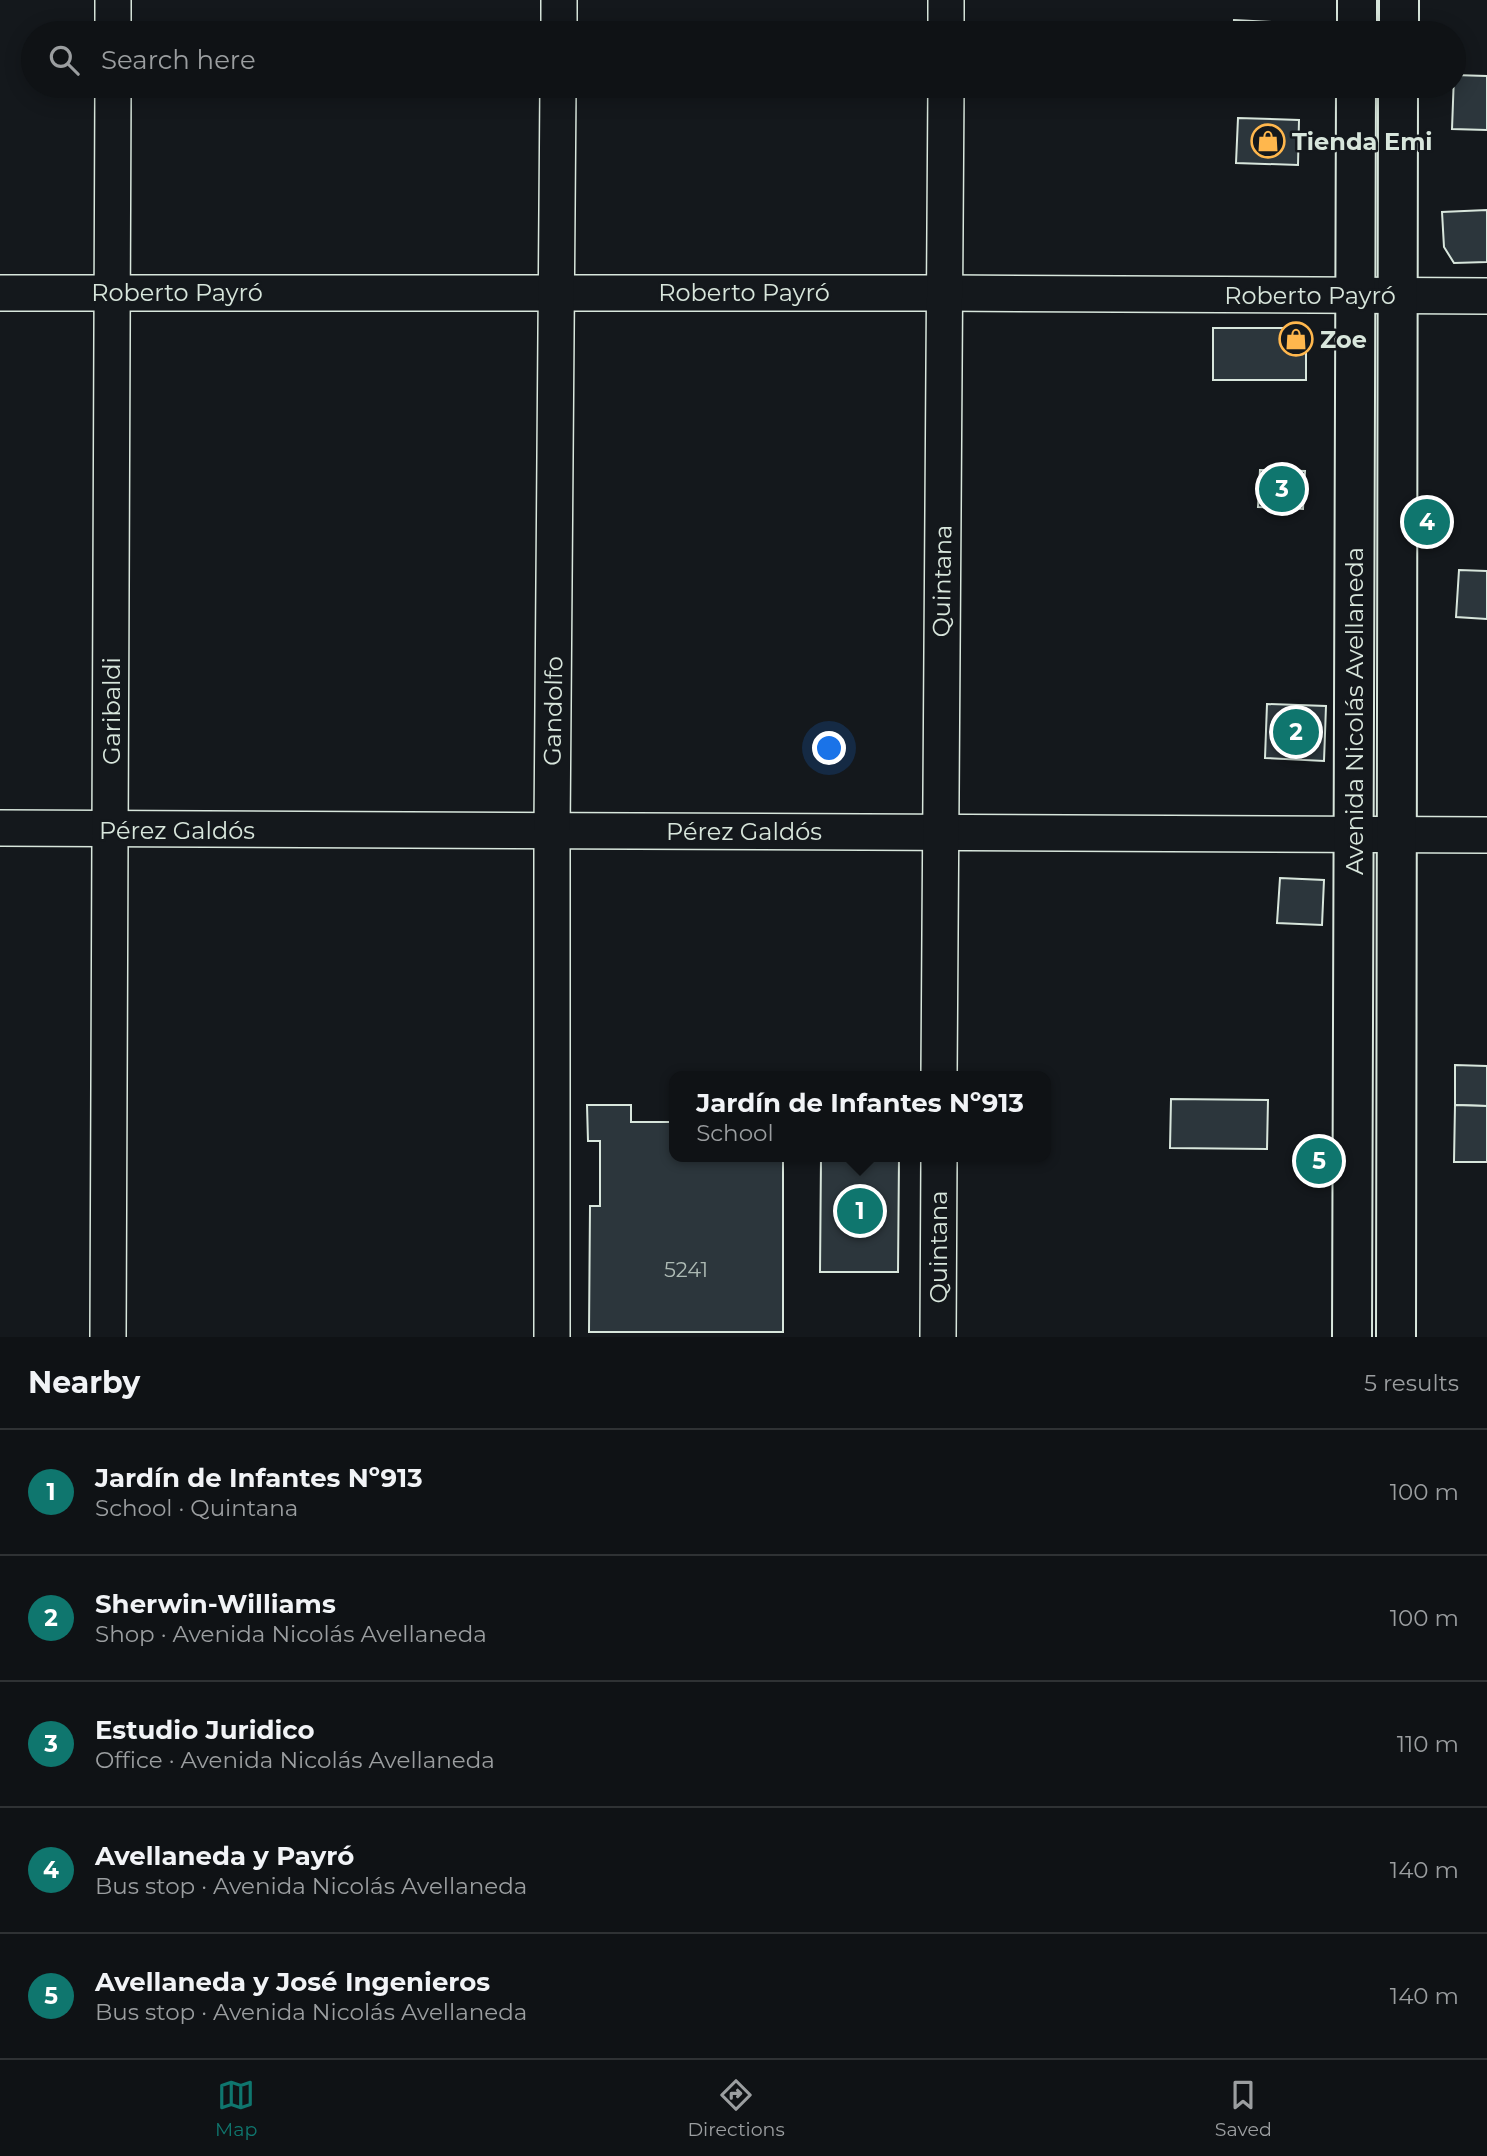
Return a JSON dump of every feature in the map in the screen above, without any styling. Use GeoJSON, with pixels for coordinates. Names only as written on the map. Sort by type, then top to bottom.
{"type":"FeatureCollection","features":[{"type":"Feature","properties":{"kind":"main road"},"geometry":{"type":"LineString","coordinates":[[1357,0],[1357,21]]}},
{"type":"Feature","properties":{"kind":"main road"},"geometry":{"type":"LineString","coordinates":[[1399,0],[1399,21]]}},
{"type":"Feature","properties":{"kind":"main road","name":"Avenida Nicolás Avellaneda"},"geometry":{"type":"LineString","coordinates":[[1352,1337],[1356,98]]}},
{"type":"Feature","properties":{"kind":"main road","name":"Avenida Nicolás Avellaneda"},"geometry":{"type":"LineString","coordinates":[[1396,1337],[1398,98]]}},
{"type":"Feature","properties":{"kind":"street"},"geometry":{"type":"LineString","coordinates":[[113,0],[113,21]]}},
{"type":"Feature","properties":{"kind":"street"},"geometry":{"type":"LineString","coordinates":[[559,0],[559,21]]}},
{"type":"Feature","properties":{"kind":"street"},"geometry":{"type":"LineString","coordinates":[[946,0],[946,21]]}},
{"type":"Feature","properties":{"kind":"street","name":"Garibaldi"},"geometry":{"type":"LineString","coordinates":[[108,1337],[113,98]]}},
{"type":"Feature","properties":{"kind":"street","name":"Gandolfo"},"geometry":{"type":"LineString","coordinates":[[552,1337],[552,831],[558,98]]}},
{"type":"Feature","properties":{"kind":"street","name":"Quintana"},"geometry":{"type":"LineString","coordinates":[[939,1071],[946,98]]}},
{"type":"Feature","properties":{"kind":"street","name":"Roberto Payró"},"geometry":{"type":"LineString","coordinates":[[0,293],[557,292],[1487,296]]}},
{"type":"Feature","properties":{"kind":"street","name":"Pérez Galdós"},"geometry":{"type":"LineString","coordinates":[[0,828],[1487,835]]}},
{"type":"Feature","properties":{"kind":"street","name":"Quintana"},"geometry":{"type":"LineString","coordinates":[[938,1337],[939,1162]]}},
{"type":"Feature","properties":{"kind":"building"},"geometry":{"type":"Polygon","coordinates":[[[1466,75],[1487,76],[1487,130],[1452,129],[1453,98],[1466,98],[1466,75]]]}},
{"type":"Feature","properties":{"kind":"building","name":"Tienda Emi"},"geometry":{"type":"Polygon","coordinates":[[[1238,118],[1299,120],[1298,165],[1236,163],[1238,118]]]}},
{"type":"Feature","properties":{"kind":"building"},"geometry":{"type":"Polygon","coordinates":[[[1487,210],[1487,262],[1454,263],[1444,247],[1442,212],[1487,210]]]}},
{"type":"Feature","properties":{"kind":"building"},"geometry":{"type":"Polygon","coordinates":[[[1213,328],[1306,328],[1306,380],[1213,380],[1213,328]]]}},
{"type":"Feature","properties":{"kind":"building"},"geometry":{"type":"Polygon","coordinates":[[[1260,470],[1305,471],[1303,509],[1258,507],[1260,470]]]}},
{"type":"Feature","properties":{"kind":"building"},"geometry":{"type":"Polygon","coordinates":[[[1459,570],[1487,571],[1487,619],[1456,617],[1459,570]]]}},
{"type":"Feature","properties":{"kind":"building"},"geometry":{"type":"Polygon","coordinates":[[[1267,704],[1326,706],[1324,761],[1265,758],[1267,704]]]}},
{"type":"Feature","properties":{"kind":"building"},"geometry":{"type":"Polygon","coordinates":[[[1280,878],[1324,880],[1322,925],[1277,923],[1280,878]]]}},
{"type":"Feature","properties":{"kind":"building"},"geometry":{"type":"Polygon","coordinates":[[[1455,1065],[1487,1066],[1487,1106],[1455,1105],[1455,1065]]]}},
{"type":"Feature","properties":{"kind":"building"},"geometry":{"type":"Polygon","coordinates":[[[1171,1099],[1268,1100],[1267,1149],[1170,1148],[1171,1099]]]}},
{"type":"Feature","properties":{"kind":"building"},"geometry":{"type":"Polygon","coordinates":[[[587,1105],[631,1105],[631,1122],[669,1122],[669,1162],[783,1162],[783,1332],[589,1332],[590,1206],[600,1206],[600,1141],[588,1141],[587,1105]]]}},
{"type":"Feature","properties":{"kind":"building"},"geometry":{"type":"Polygon","coordinates":[[[1455,1105],[1487,1106],[1487,1162],[1454,1162],[1455,1105]]]}},
{"type":"Feature","properties":{"kind":"building"},"geometry":{"type":"Polygon","coordinates":[[[821,1162],[899,1162],[898,1272],[820,1272],[821,1162]]]}},
{"type":"Feature","properties":{"kind":"place","name":"Tienda Emi"},"geometry":{"type":"Point","coordinates":[1268,141]}},
{"type":"Feature","properties":{"kind":"place","name":"Zoe"},"geometry":{"type":"Point","coordinates":[1296,339]}},
{"type":"Feature","properties":{"kind":"place","name":"Estudio Juridico"},"geometry":{"type":"Point","coordinates":[1282,489]}},
{"type":"Feature","properties":{"kind":"place","name":"Avellaneda y Payró"},"geometry":{"type":"Point","coordinates":[1427,522]}},
{"type":"Feature","properties":{"kind":"place","name":"Sherwin-Williams"},"geometry":{"type":"Point","coordinates":[1296,732]}},
{"type":"Feature","properties":{"kind":"place","name":"Avellaneda y José Ingenieros"},"geometry":{"type":"Point","coordinates":[1319,1161]}},
{"type":"Feature","properties":{"kind":"place","name":"Jardín de Infantes Nº913"},"geometry":{"type":"Point","coordinates":[860,1211]}}]}
